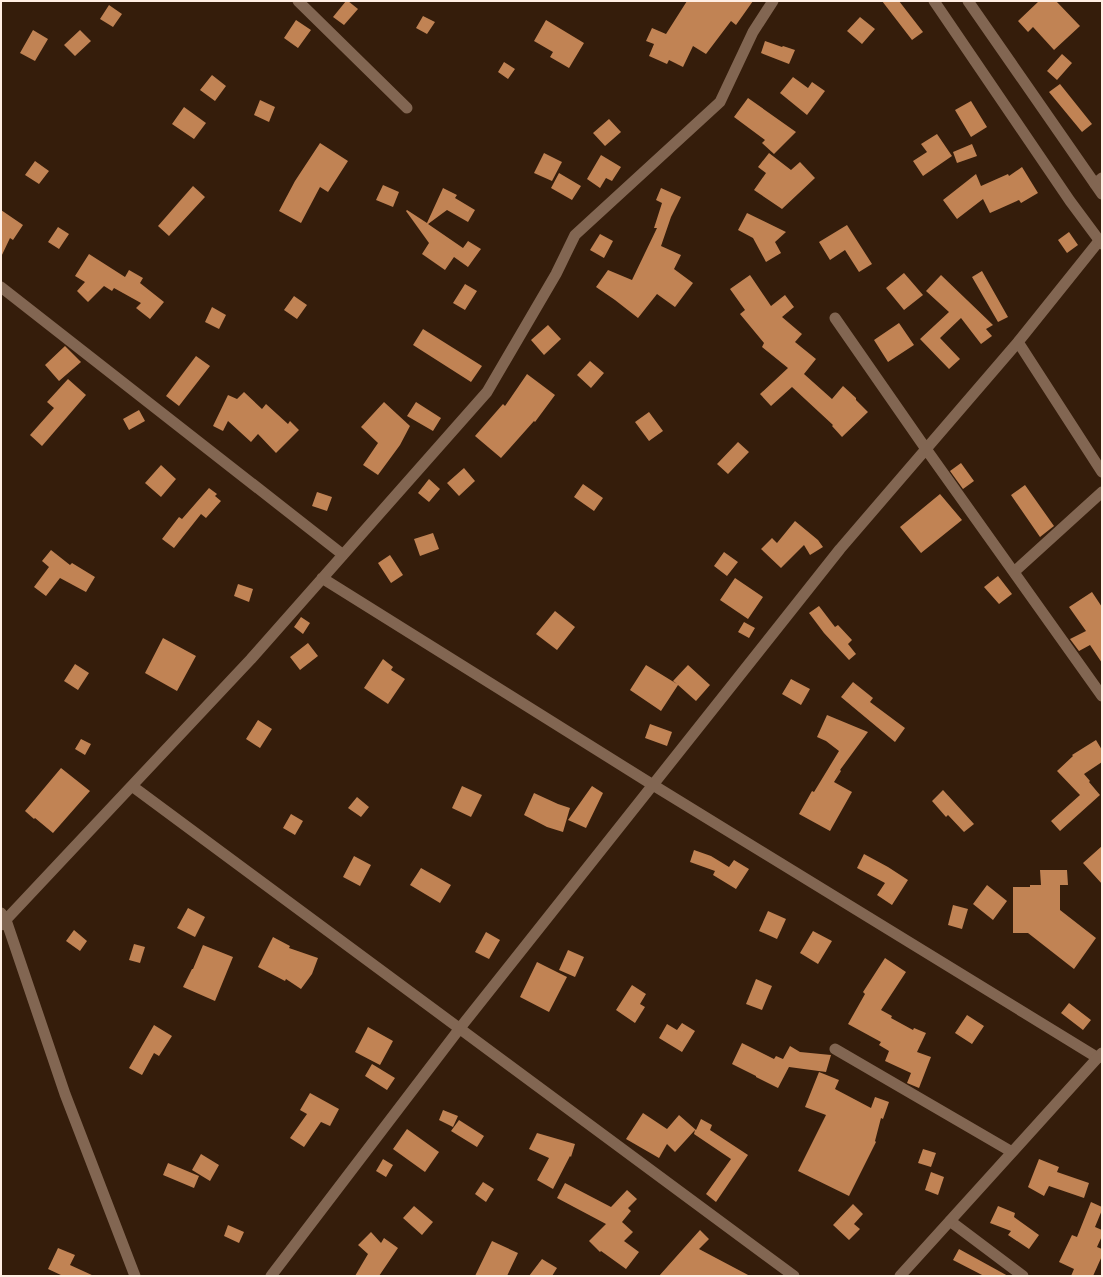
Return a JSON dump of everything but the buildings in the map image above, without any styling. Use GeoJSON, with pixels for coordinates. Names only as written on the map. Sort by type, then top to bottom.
{"type":"FeatureCollection","features":[{"type":"Feature","properties":{"kind":"street"},"geometry":{"type":"LineString","coordinates":[[298,1],[407,108]]}},
{"type":"Feature","properties":{"kind":"street"},"geometry":{"type":"LineString","coordinates":[[135,1276],[65,1094],[3,920],[132,786],[251,659],[342,554],[487,392],[556,274],[575,235],[720,102],[754,32],[772,1]]}},
{"type":"Feature","properties":{"kind":"street"},"geometry":{"type":"LineString","coordinates":[[271,1276],[460,1028],[840,549],[1018,342],[1101,242],[1070,201],[934,1]]}},
{"type":"Feature","properties":{"kind":"street"},"geometry":{"type":"LineString","coordinates":[[968,1],[1098,181],[1102,194]]}},
{"type":"Feature","properties":{"kind":"street"},"geometry":{"type":"LineString","coordinates":[[1,287],[342,554]]}},
{"type":"Feature","properties":{"kind":"street"},"geometry":{"type":"LineString","coordinates":[[835,318],[926,450],[1102,696]]}},
{"type":"Feature","properties":{"kind":"street"},"geometry":{"type":"LineString","coordinates":[[1018,342],[1102,472]]}},
{"type":"Feature","properties":{"kind":"street"},"geometry":{"type":"LineString","coordinates":[[1014,572],[1102,492]]}},
{"type":"Feature","properties":{"kind":"street"},"geometry":{"type":"LineString","coordinates":[[322,578],[652,785],[1100,1055],[900,1276]]}},
{"type":"Feature","properties":{"kind":"street"},"geometry":{"type":"LineString","coordinates":[[132,786],[794,1276]]}},
{"type":"Feature","properties":{"kind":"street"},"geometry":{"type":"LineString","coordinates":[[835,1049],[1012,1152]]}},
{"type":"Feature","properties":{"kind":"street"},"geometry":{"type":"LineString","coordinates":[[950,1221],[1023,1276]]}}]}
